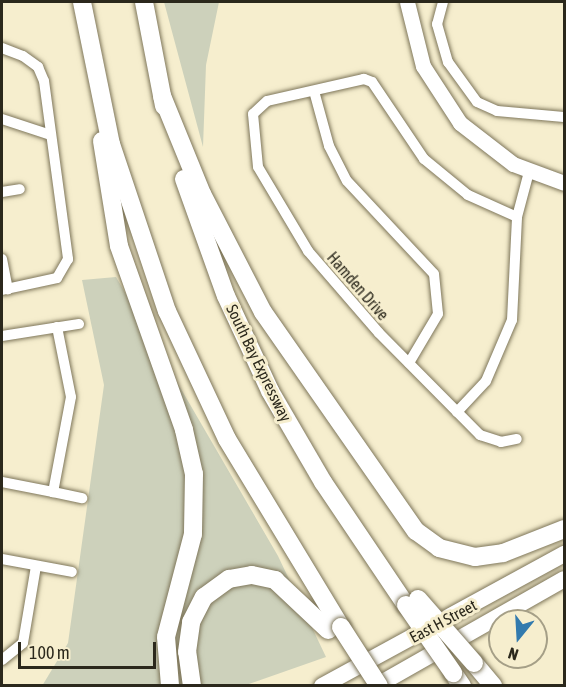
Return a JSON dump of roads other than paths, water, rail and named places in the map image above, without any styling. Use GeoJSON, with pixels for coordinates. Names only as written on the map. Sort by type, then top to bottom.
{"type":"FeatureCollection","features":[{"type":"Feature","properties":{"kind":"highway"},"geometry":{"type":"LineString","coordinates":[[82,2],[102,109],[114,226],[194,474],[193,534],[166,637],[171,686]]}},
{"type":"Feature","properties":{"kind":"highway","name":"South Bay Expressway"},"geometry":{"type":"LineString","coordinates":[[144,2],[162,96],[190,197],[231,307],[287,422],[342,511],[412,602],[457,679]]}},
{"type":"Feature","properties":{"kind":"highway"},"geometry":{"type":"LineString","coordinates":[[162,96],[201,194],[263,312],[416,531],[439,548],[475,557],[502,553],[564,529]]}},
{"type":"Feature","properties":{"kind":"highway"},"geometry":{"type":"LineString","coordinates":[[102,109],[142,245],[195,376],[244,470],[335,628],[374,681]]}},
{"type":"Feature","properties":{"kind":"highway"},"geometry":{"type":"LineString","coordinates":[[192,686],[187,652],[191,622],[204,597],[229,579],[252,575],[275,580],[335,628]]}},
{"type":"Feature","properties":{"kind":"highway"},"geometry":{"type":"LineString","coordinates":[[412,602],[474,663],[493,686]]}},
{"type":"Feature","properties":{"kind":"main road","name":"East H Street"},"geometry":{"type":"LineString","coordinates":[[321,686],[564,554]]}},
{"type":"Feature","properties":{"kind":"main road","name":"East H Street"},"geometry":{"type":"LineString","coordinates":[[374,681],[564,579]]}},
{"type":"Feature","properties":{"kind":"street"},"geometry":{"type":"LineString","coordinates":[[407,2],[423,66],[449,110],[485,146],[529,172],[564,183]]}},
{"type":"Feature","properties":{"kind":"street"},"geometry":{"type":"LineString","coordinates":[[443,2],[437,24],[448,62],[477,102],[506,113],[564,117]]}},
{"type":"Feature","properties":{"kind":"street"},"geometry":{"type":"LineString","coordinates":[[2,48],[38,67],[68,259],[57,278],[4,290],[2,259]]}},
{"type":"Feature","properties":{"kind":"street"},"geometry":{"type":"LineString","coordinates":[[409,363],[438,314],[434,274],[347,181],[329,146],[314,92],[364,79],[372,82],[424,159],[468,195],[517,217]]}},
{"type":"Feature","properties":{"kind":"street","name":"Hamden Drive"},"geometry":{"type":"LineString","coordinates":[[314,92],[267,101],[258,106],[253,124],[266,185],[308,251],[409,363],[457,412],[480,435],[501,442],[517,439]]}},
{"type":"Feature","properties":{"kind":"street"},"geometry":{"type":"LineString","coordinates":[[2,119],[48,134]]}},
{"type":"Feature","properties":{"kind":"street"},"geometry":{"type":"LineString","coordinates":[[457,412],[486,381],[512,320],[517,217],[529,172]]}},
{"type":"Feature","properties":{"kind":"street"},"geometry":{"type":"LineString","coordinates":[[2,192],[20,189]]}},
{"type":"Feature","properties":{"kind":"street"},"geometry":{"type":"LineString","coordinates":[[2,336],[79,324]]}},
{"type":"Feature","properties":{"kind":"street"},"geometry":{"type":"LineString","coordinates":[[53,492],[71,397],[57,327]]}},
{"type":"Feature","properties":{"kind":"street"},"geometry":{"type":"LineString","coordinates":[[2,482],[82,498]]}},
{"type":"Feature","properties":{"kind":"street"},"geometry":{"type":"LineString","coordinates":[[2,559],[72,572]]}},
{"type":"Feature","properties":{"kind":"street"},"geometry":{"type":"LineString","coordinates":[[2,660],[23,644],[36,566]]}}]}
